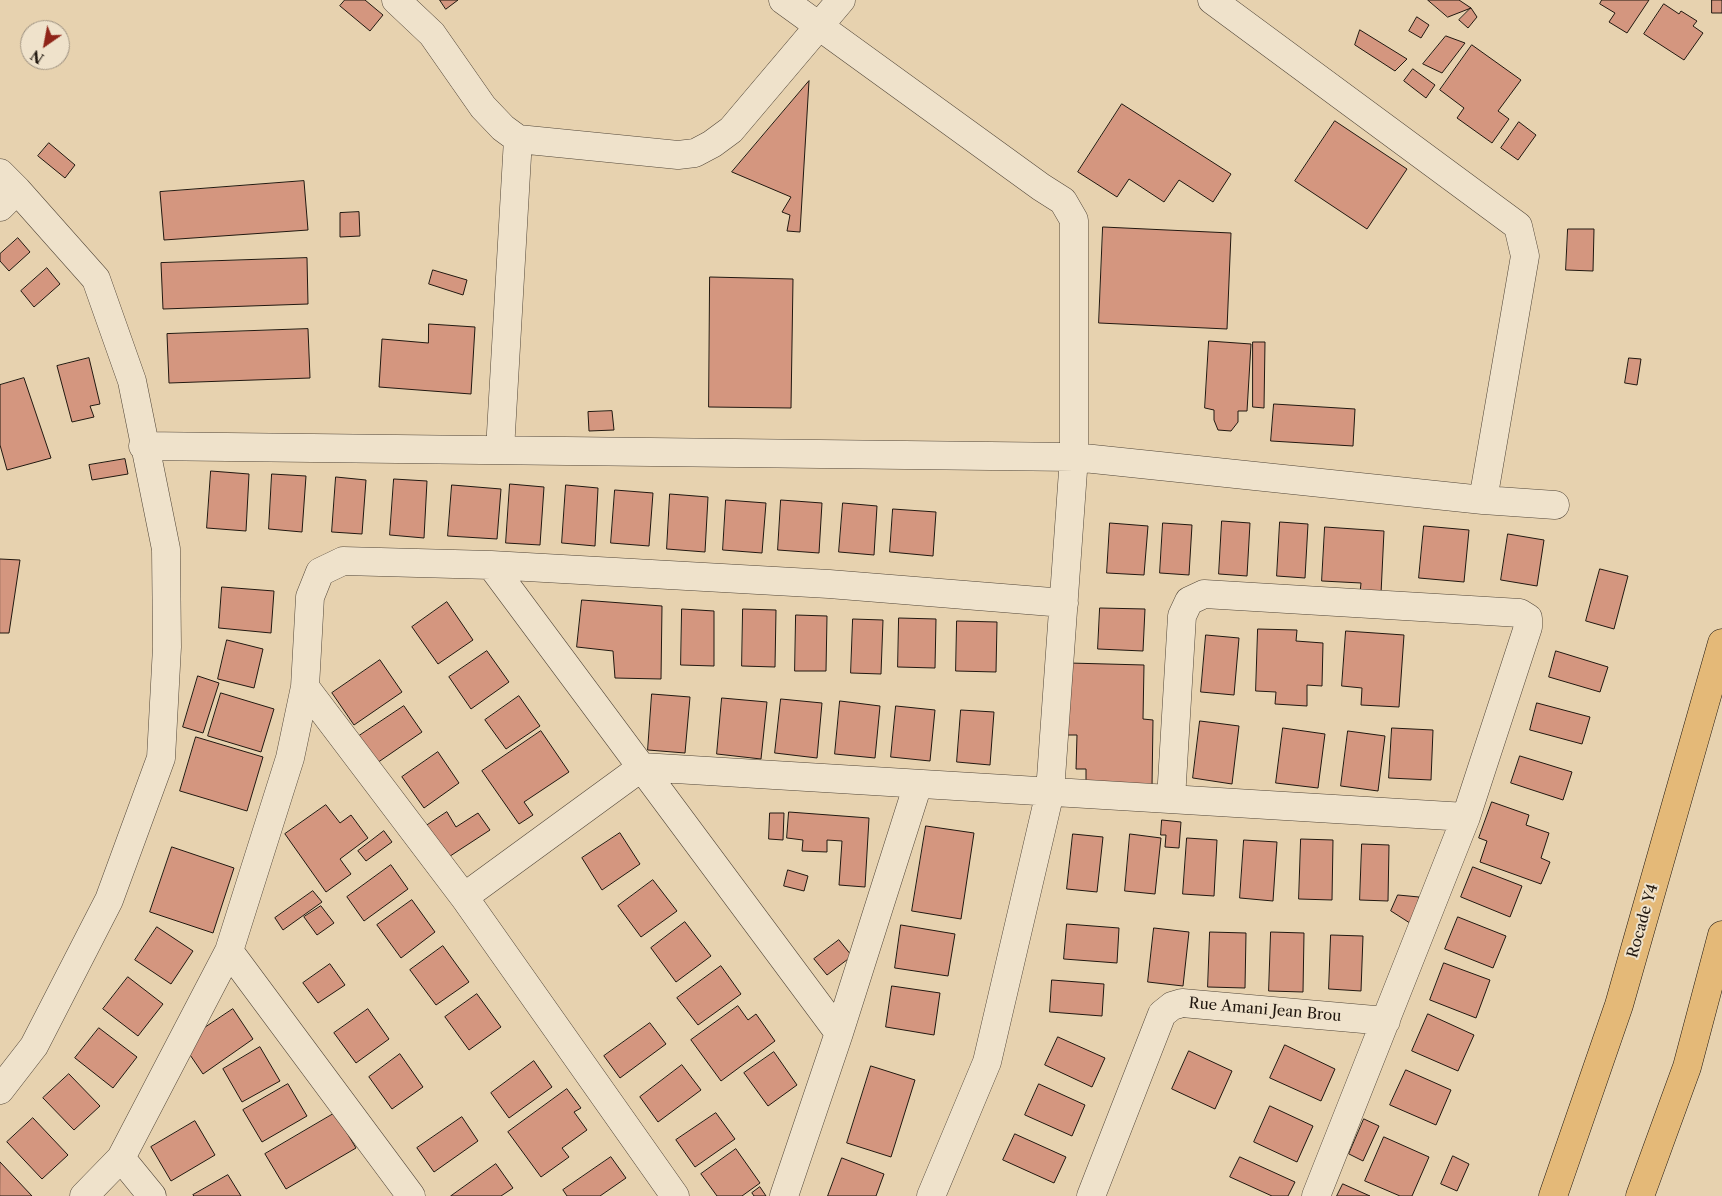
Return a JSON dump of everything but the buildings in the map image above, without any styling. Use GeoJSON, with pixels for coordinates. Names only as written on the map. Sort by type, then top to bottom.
{"type":"FeatureCollection","features":[{"type":"Feature","properties":{"kind":"highway","name":"Rocade Y4"},"geometry":{"type":"LineString","coordinates":[[1553,1196],[1619,1005],[1722,643]]}},
{"type":"Feature","properties":{"kind":"highway"},"geometry":{"type":"LineString","coordinates":[[1640,1196],[1687,1067],[1722,935]]}},
{"type":"Feature","properties":{"kind":"street"},"geometry":{"type":"LineString","coordinates":[[396,0],[432,34],[482,107],[518,139],[678,155],[696,153],[712,144],[730,130],[820,27],[841,0]]}},
{"type":"Feature","properties":{"kind":"street"},"geometry":{"type":"LineString","coordinates":[[783,0],[1041,188],[1063,201],[1074,220],[1074,457],[1050,792],[987,1062],[931,1196]]}},
{"type":"Feature","properties":{"kind":"street"},"geometry":{"type":"LineString","coordinates":[[1212,0],[1518,226],[1525,256],[1483,500]]}},
{"type":"Feature","properties":{"kind":"street"},"geometry":{"type":"LineString","coordinates":[[500,450],[518,139]]}},
{"type":"Feature","properties":{"kind":"street"},"geometry":{"type":"LineString","coordinates":[[0,1090],[34,1046],[109,900],[161,758],[167,648],[166,549],[132,381],[96,279],[6,190]]}},
{"type":"Feature","properties":{"kind":"street"},"geometry":{"type":"LineString","coordinates":[[144,446],[1074,457],[1555,506]]}},
{"type":"Feature","properties":{"kind":"street"},"geometry":{"type":"LineString","coordinates":[[84,1196],[121,1158],[229,951],[290,758],[305,688],[310,596],[320,572],[342,562],[491,565],[829,584],[1064,603]]}},
{"type":"Feature","properties":{"kind":"street"},"geometry":{"type":"LineString","coordinates":[[491,565],[839,1033]]}},
{"type":"Feature","properties":{"kind":"street"},"geometry":{"type":"LineString","coordinates":[[1171,799],[1182,616],[1189,601],[1204,594],[1520,613],[1528,618],[1528,627],[1466,817],[1316,1196]]}},
{"type":"Feature","properties":{"kind":"street"},"geometry":{"type":"LineString","coordinates":[[305,688],[464,897],[675,1196]]}},
{"type":"Feature","properties":{"kind":"street"},"geometry":{"type":"LineString","coordinates":[[464,897],[642,767],[1466,817]]}},
{"type":"Feature","properties":{"kind":"street"},"geometry":{"type":"LineString","coordinates":[[784,1196],[839,1033],[918,784]]}},
{"type":"Feature","properties":{"kind":"street"},"geometry":{"type":"LineString","coordinates":[[229,951],[411,1196]]}},
{"type":"Feature","properties":{"kind":"street","name":"Rue Amani Jean Brou"},"geometry":{"type":"LineString","coordinates":[[1092,1196],[1162,1014],[1172,1006],[1182,1003],[1386,1021]]}},
{"type":"Feature","properties":{"kind":"street"},"geometry":{"type":"LineString","coordinates":[[121,1158],[152,1196]]}}]}
